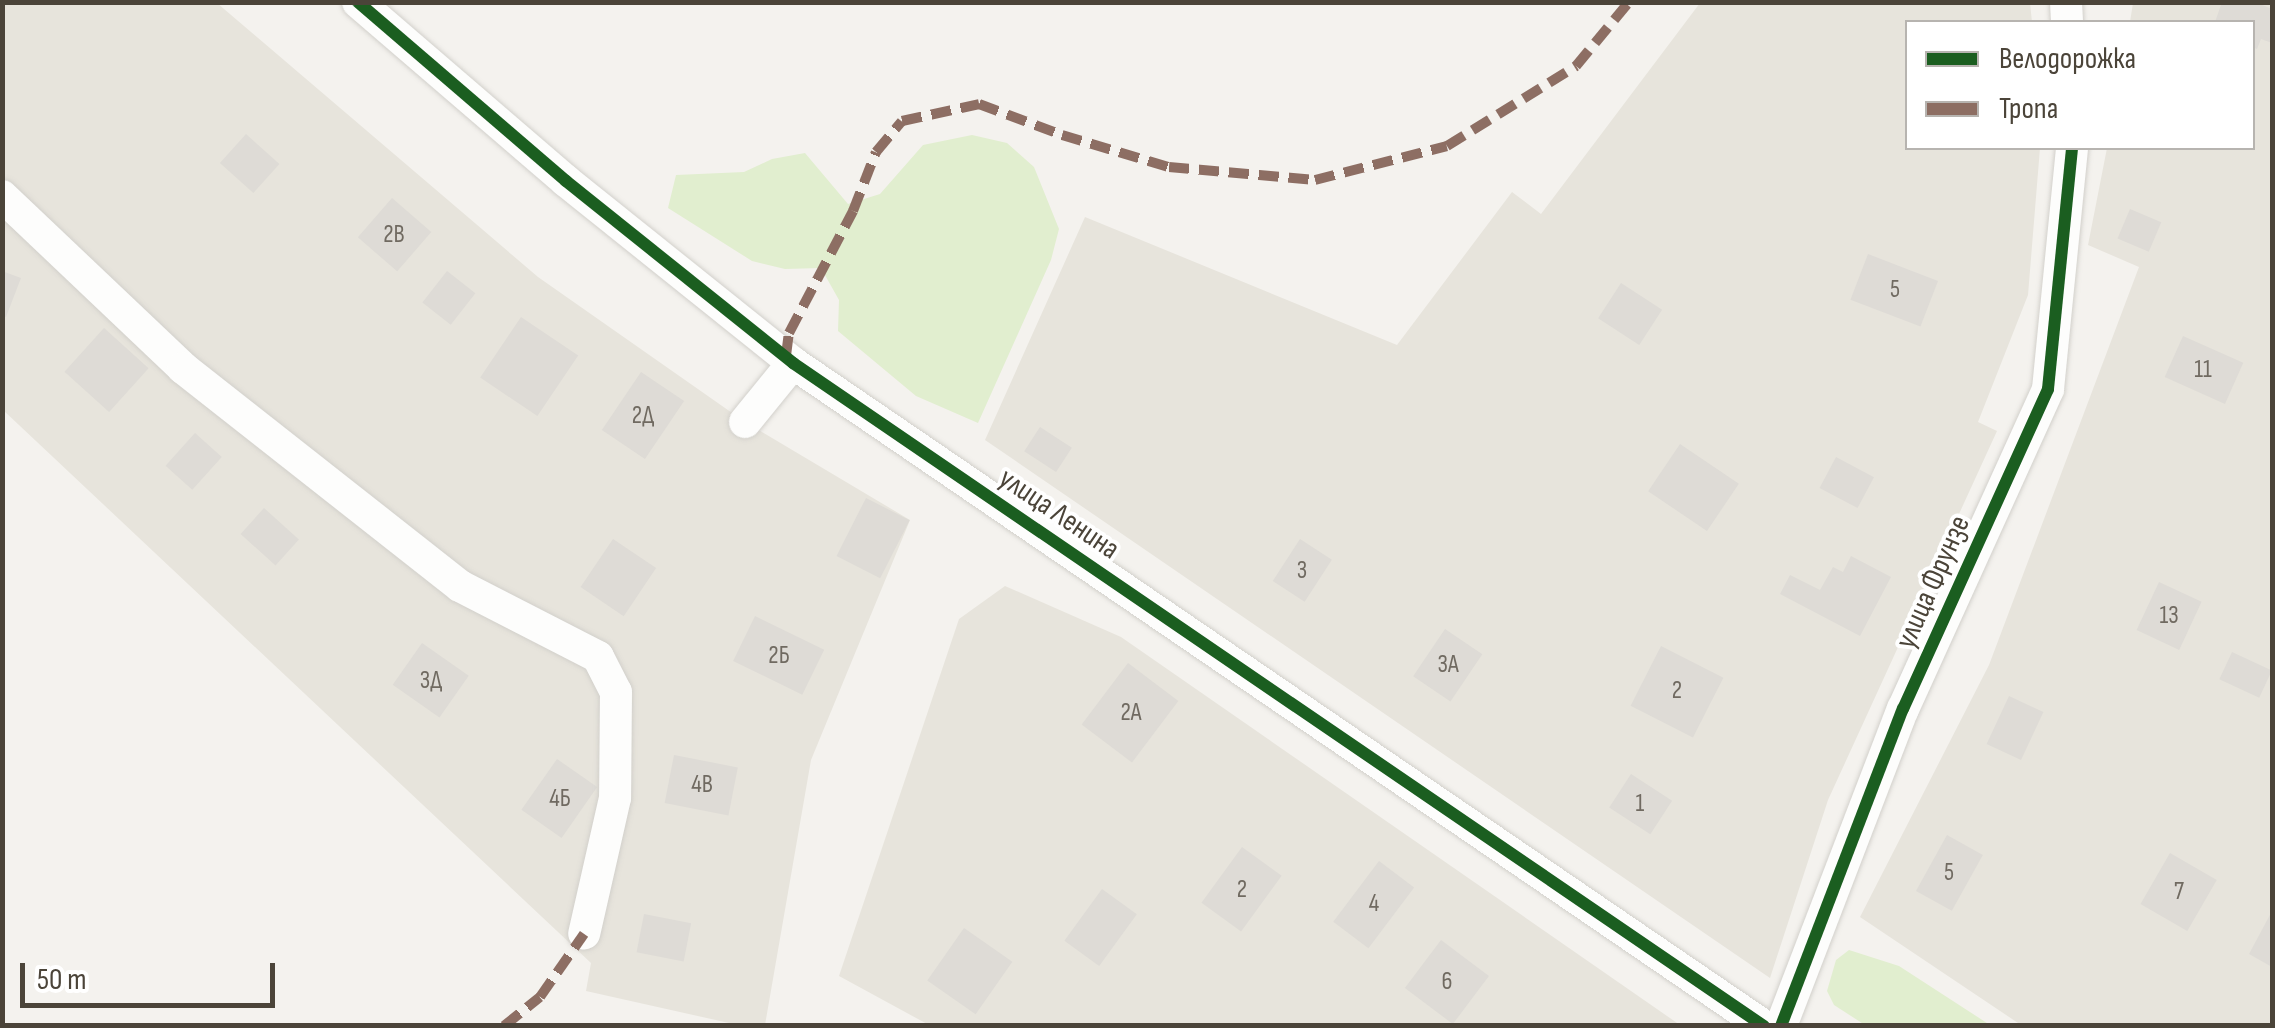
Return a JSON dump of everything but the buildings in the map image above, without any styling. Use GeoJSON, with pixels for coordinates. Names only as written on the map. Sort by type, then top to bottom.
{"type":"FeatureCollection","features":[{"type":"Feature","properties":{"kind":"street","name":"улица Ленина"},"geometry":{"type":"LineString","coordinates":[[358,2],[566,181],[793,363],[1764,1026]]}},
{"type":"Feature","properties":{"kind":"street","name":"улица Фрунзе"},"geometry":{"type":"LineString","coordinates":[[1781,1026],[1903,709],[2048,389],[2072,150]]}},
{"type":"Feature","properties":{"kind":"street"},"geometry":{"type":"LineString","coordinates":[[2,196],[184,368],[460,586],[598,657],[616,692],[615,798],[584,934]]}},
{"type":"Feature","properties":{"kind":"street"},"geometry":{"type":"LineString","coordinates":[[745,422],[793,363]]}},
{"type":"Feature","properties":{"kind":"shaded area"},"geometry":{"type":"Polygon","coordinates":[[[2,3],[217,3],[538,277],[745,422],[910,520],[811,760],[765,1025],[738,1025],[586,991],[591,963],[3,410],[2,3]]]}},
{"type":"Feature","properties":{"kind":"shaded area"},"geometry":{"type":"Polygon","coordinates":[[[1700,3],[2030,3],[2032,20],[1905,20],[1905,150],[2040,150],[2028,295],[1978,422],[1997,431],[1828,800],[1770,978],[985,440],[1085,217],[1397,345],[1512,192],[1541,214],[1700,3]]]}},
{"type":"Feature","properties":{"kind":"shaded area"},"geometry":{"type":"Polygon","coordinates":[[[2133,3],[2272,3],[2272,1025],[2021,1025],[1860,917],[1989,665],[2139,267],[2088,245],[2107,150],[2255,150],[2255,20],[2130,20],[2133,3]]]}},
{"type":"Feature","properties":{"kind":"shaded area"},"geometry":{"type":"Polygon","coordinates":[[[1005,586],[1121,637],[1680,1025],[929,1025],[839,976],[959,619],[1005,586]]]}},
{"type":"Feature","properties":{"kind":"green space"},"geometry":{"type":"Polygon","coordinates":[[[972,135],[1007,143],[1034,167],[1059,229],[1051,260],[978,423],[916,396],[838,331],[839,300],[821,268],[785,269],[752,261],[668,208],[676,175],[744,172],[772,159],[805,153],[848,204],[880,194],[923,145],[972,135]]]}},
{"type":"Feature","properties":{"kind":"green space"},"geometry":{"type":"Polygon","coordinates":[[[1849,950],[1899,966],[1990,1025],[1865,1025],[1834,1005],[1827,991],[1836,960],[1849,950]]]}},
{"type":"Feature","properties":{"kind":"marked path"},"geometry":{"type":"LineString","coordinates":[[786,356],[789,333],[853,211],[876,152],[902,121],[979,104],[1062,135],[1169,167],[1315,180],[1447,146],[1576,66],[1629,2]]}},
{"type":"Feature","properties":{"kind":"marked path"},"geometry":{"type":"LineString","coordinates":[[504,1026],[540,997],[584,934]]}},
{"type":"Feature","properties":{"kind":"cycle path"},"geometry":{"type":"LineString","coordinates":[[358,2],[566,181],[793,363],[1764,1026]]}},
{"type":"Feature","properties":{"kind":"cycle path"},"geometry":{"type":"LineString","coordinates":[[1781,1026],[1903,709],[2048,389],[2072,150]]}}]}
